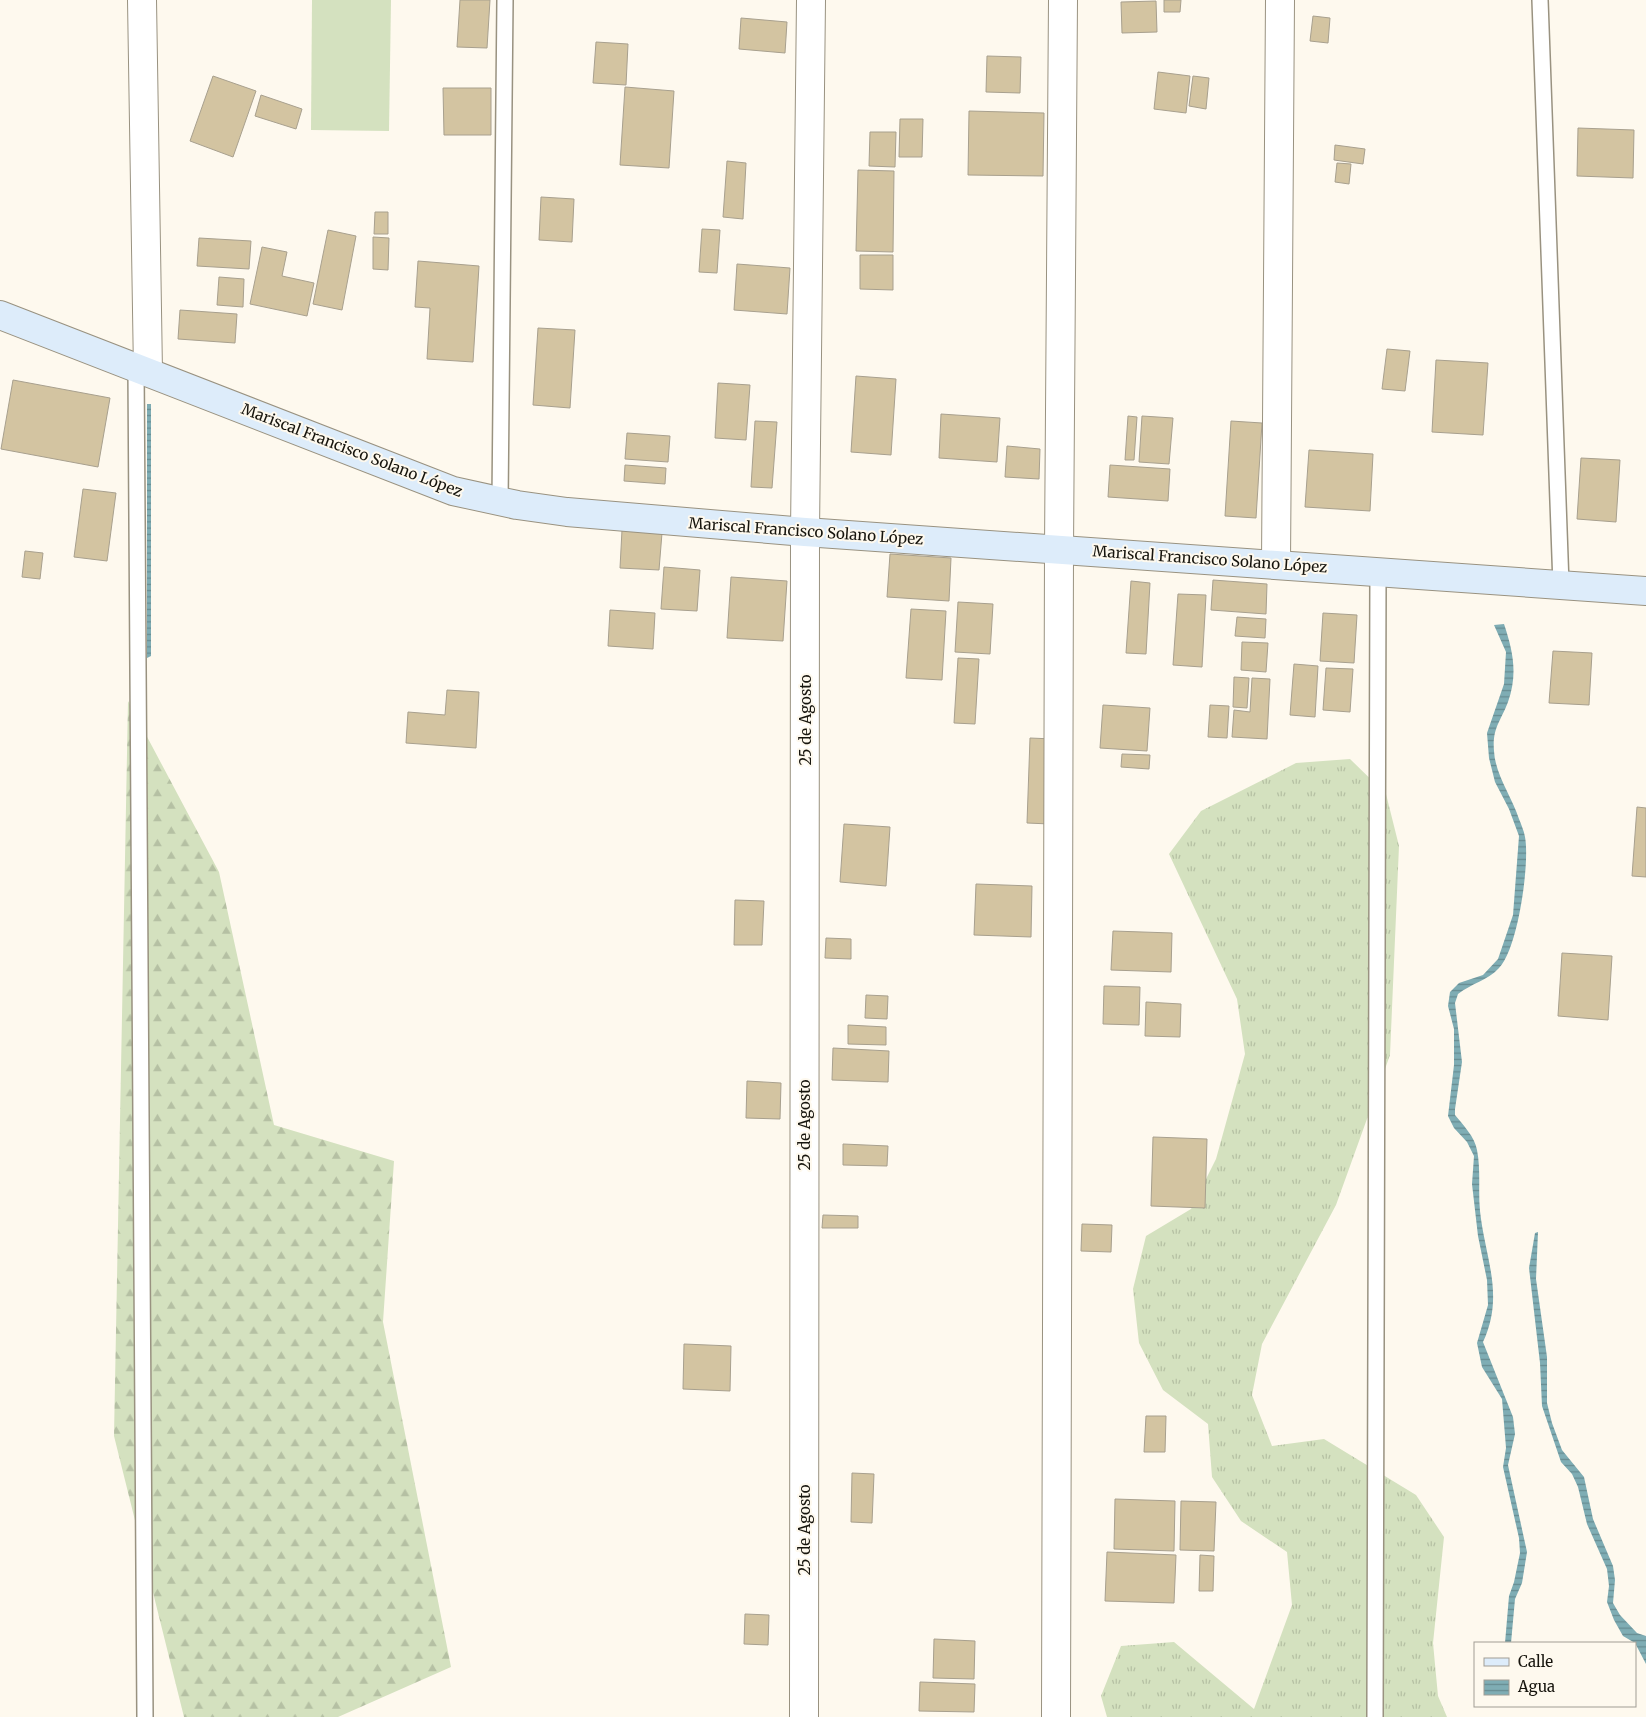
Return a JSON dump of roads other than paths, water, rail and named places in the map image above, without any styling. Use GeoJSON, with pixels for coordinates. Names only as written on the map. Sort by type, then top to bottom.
{"type":"FeatureCollection","features":[{"type":"Feature","properties":{"kind":"main road","name":"Mariscal Francisco Solano López"},"geometry":{"type":"LineString","coordinates":[[0,315],[453,491],[500,502],[566,512],[805,532],[1646,591]]}},
{"type":"Feature","properties":{"kind":"street"},"geometry":{"type":"LineString","coordinates":[[142,0],[142,370]]}},
{"type":"Feature","properties":{"kind":"street","name":"25 de Agosto"},"geometry":{"type":"LineString","coordinates":[[804,1717],[805,532],[811,0]]}},
{"type":"Feature","properties":{"kind":"street"},"geometry":{"type":"LineString","coordinates":[[1056,1717],[1059,549],[1063,0]]}},
{"type":"Feature","properties":{"kind":"street"},"geometry":{"type":"LineString","coordinates":[[1276,564],[1280,0]]}},
{"type":"Feature","properties":{"kind":"lane"},"geometry":{"type":"LineString","coordinates":[[500,502],[506,0]]}},
{"type":"Feature","properties":{"kind":"lane"},"geometry":{"type":"LineString","coordinates":[[1540,0],[1561,585]]}},
{"type":"Feature","properties":{"kind":"lane"},"geometry":{"type":"LineString","coordinates":[[142,370],[145,1717]]}},
{"type":"Feature","properties":{"kind":"lane"},"geometry":{"type":"LineString","coordinates":[[1375,1717],[1378,571]]}},
{"type":"Feature","properties":{"kind":"water"},"geometry":{"type":"Polygon","coordinates":[[[147,404],[151,404],[151,656],[147,658],[147,404]]]}},
{"type":"Feature","properties":{"kind":"water"},"geometry":{"type":"Polygon","coordinates":[[[1504,624],[1512,653],[1514,672],[1508,702],[1494,736],[1495,760],[1525,835],[1526,866],[1517,925],[1506,958],[1494,972],[1458,994],[1455,1003],[1462,1062],[1455,1115],[1471,1136],[1477,1150],[1480,1211],[1492,1276],[1493,1292],[1493,1308],[1483,1342],[1513,1417],[1515,1434],[1508,1465],[1527,1552],[1522,1583],[1515,1599],[1511,1642],[1505,1642],[1509,1596],[1520,1553],[1519,1538],[1503,1467],[1506,1448],[1502,1399],[1482,1367],[1477,1343],[1488,1305],[1487,1280],[1478,1236],[1472,1184],[1474,1156],[1467,1142],[1454,1128],[1448,1116],[1454,1065],[1454,1029],[1448,1006],[1450,992],[1459,983],[1483,975],[1498,959],[1513,915],[1519,836],[1509,809],[1495,782],[1489,758],[1487,733],[1504,684],[1506,652],[1494,625],[1504,624]]]}},
{"type":"Feature","properties":{"kind":"water"},"geometry":{"type":"Polygon","coordinates":[[[1538,1232],[1536,1279],[1547,1357],[1547,1403],[1552,1423],[1562,1450],[1584,1477],[1593,1519],[1613,1566],[1615,1580],[1613,1603],[1620,1615],[1637,1633],[1646,1636],[1646,1664],[1636,1642],[1623,1636],[1614,1620],[1607,1602],[1609,1586],[1607,1569],[1587,1524],[1578,1487],[1572,1474],[1561,1462],[1542,1406],[1540,1363],[1529,1268],[1535,1233],[1538,1232]]]}}]}
